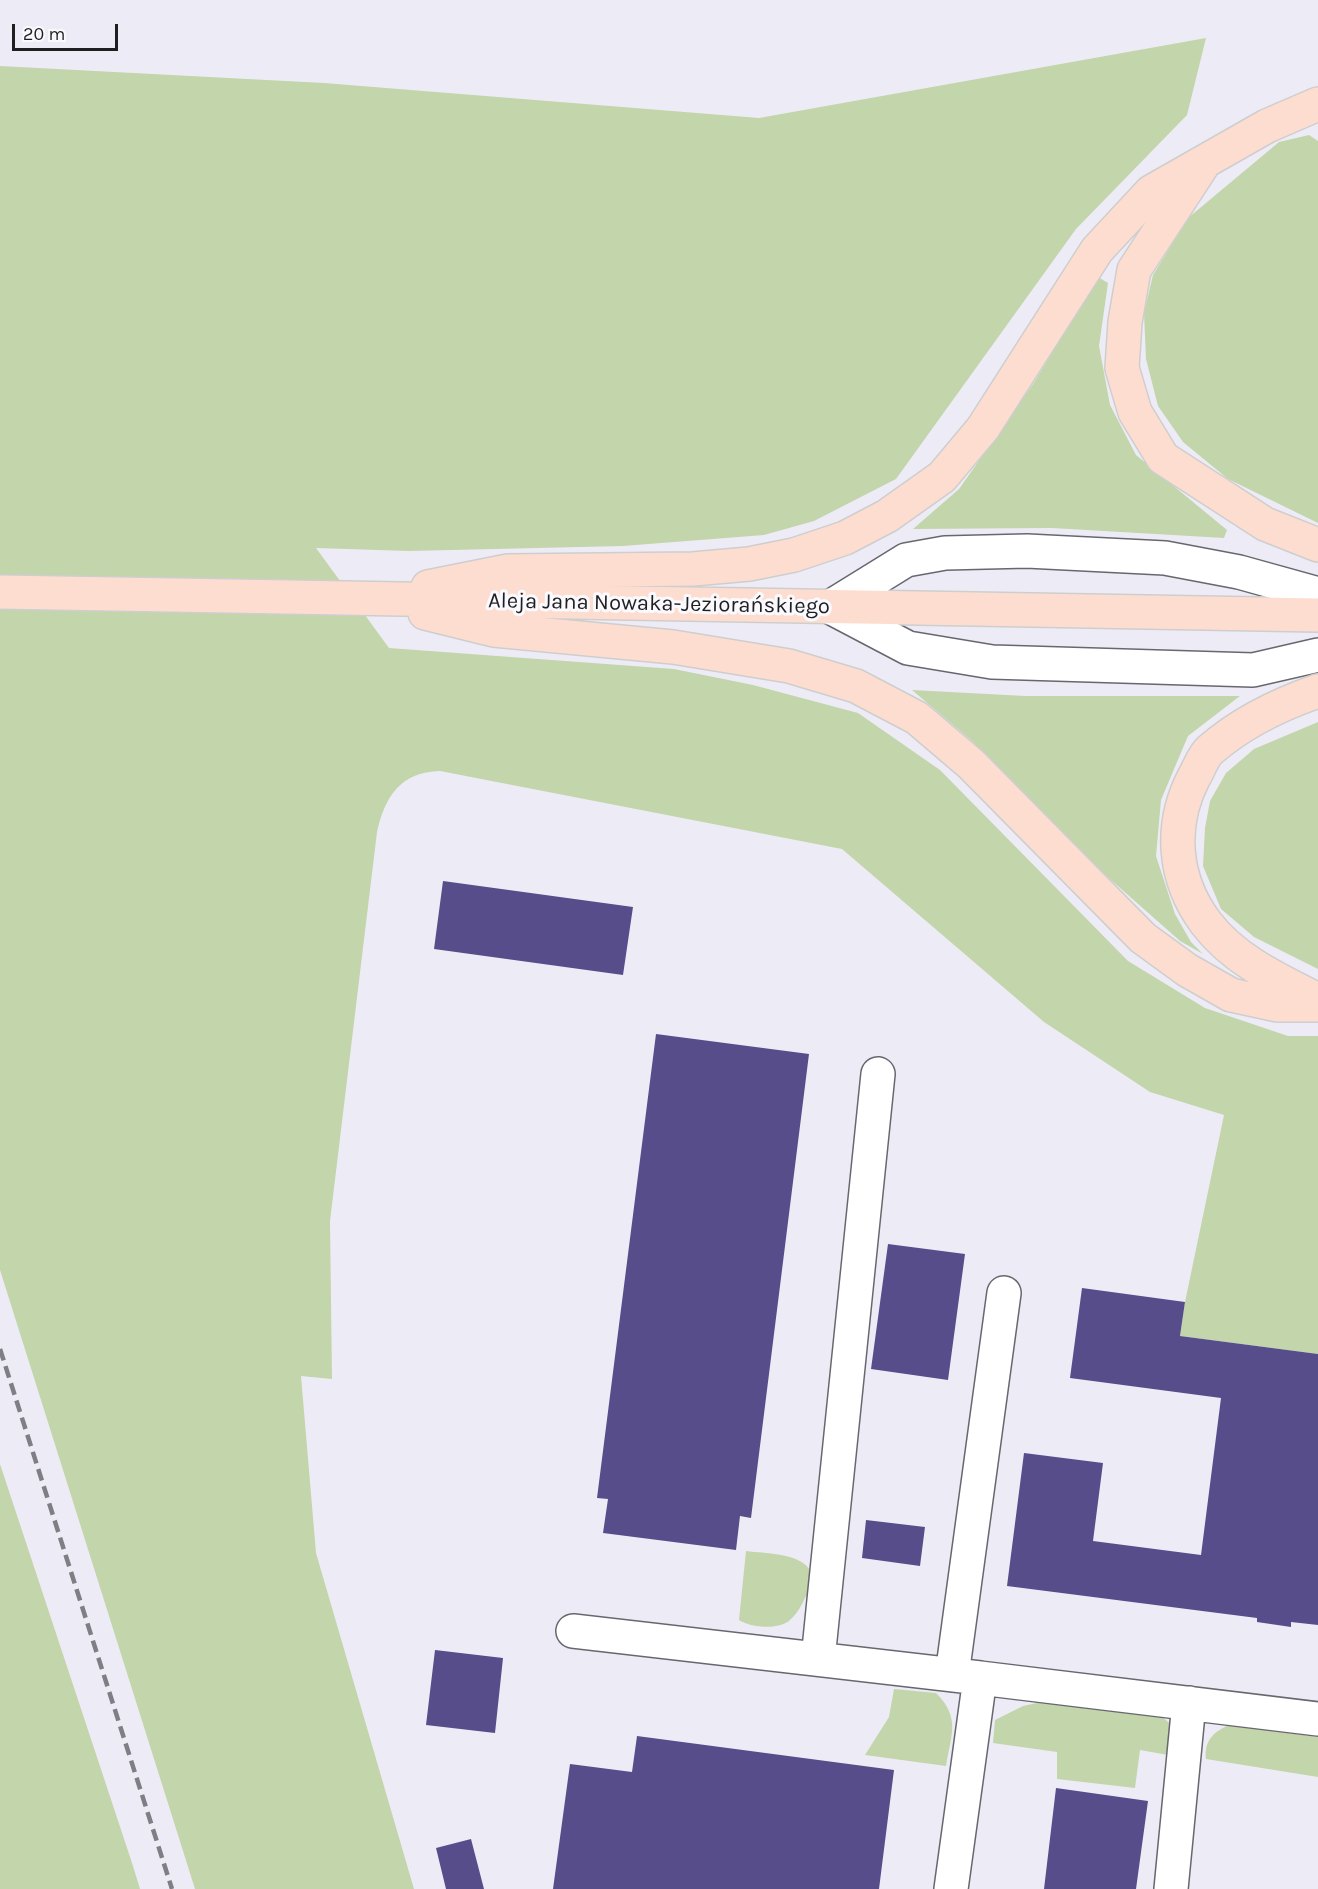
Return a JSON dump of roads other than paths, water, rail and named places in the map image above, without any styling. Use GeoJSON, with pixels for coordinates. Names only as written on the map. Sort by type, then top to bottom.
{"type":"FeatureCollection","features":[{"type":"Feature","properties":{"kind":"main road"},"geometry":{"type":"LineString","coordinates":[[368,599],[508,571],[693,569],[749,564],[804,552],[845,538],[876,522],[942,477],[983,428],[1097,250],[1151,192],[1208,157],[1267,126],[1318,104]]}},
{"type":"Feature","properties":{"kind":"main road"},"geometry":{"type":"LineString","coordinates":[[1208,157],[1134,270],[1125,322],[1122,368],[1125,379],[1135,412],[1163,458],[1265,524],[1318,545]]}},
{"type":"Feature","properties":{"kind":"main road","name":"Aleja Jana Nowaka-Jeziorańskiego"},"geometry":{"type":"LineString","coordinates":[[8,592],[1318,615]]}},
{"type":"Feature","properties":{"kind":"main road"},"geometry":{"type":"LineString","coordinates":[[368,599],[494,630],[673,647],[789,666],[856,686],[917,718],[971,764],[1143,938],[1187,970],[1231,995],[1277,1005],[1318,1005]]}},
{"type":"Feature","properties":{"kind":"main road"},"geometry":{"type":"LineString","coordinates":[[1318,691],[1283,704],[1208,751],[1182,800],[1177,833],[1181,871],[1192,900],[1207,924],[1232,950],[1267,974],[1318,1000]]}},
{"type":"Feature","properties":{"kind":"lane"},"geometry":{"type":"LineString","coordinates":[[830,607],[906,560],[945,553],[1027,551],[1165,558],[1239,572],[1318,594]]}},
{"type":"Feature","properties":{"kind":"lane"},"geometry":{"type":"LineString","coordinates":[[830,607],[908,648],[992,662],[1253,670],[1318,655]]}},
{"type":"Feature","properties":{"kind":"lane"},"geometry":{"type":"LineString","coordinates":[[818,1659],[878,1074]]}},
{"type":"Feature","properties":{"kind":"lane"},"geometry":{"type":"LineString","coordinates":[[951,1889],[966,1676],[1004,1293]]}},
{"type":"Feature","properties":{"kind":"lane"},"geometry":{"type":"LineString","coordinates":[[573,1631],[1318,1719]]}},
{"type":"Feature","properties":{"kind":"lane"},"geometry":{"type":"LineString","coordinates":[[1171,1889],[1189,1703]]}},
{"type":"Feature","properties":{"kind":"railway"},"geometry":{"type":"LineString","coordinates":[[0,1349],[172,1889]]}}]}
